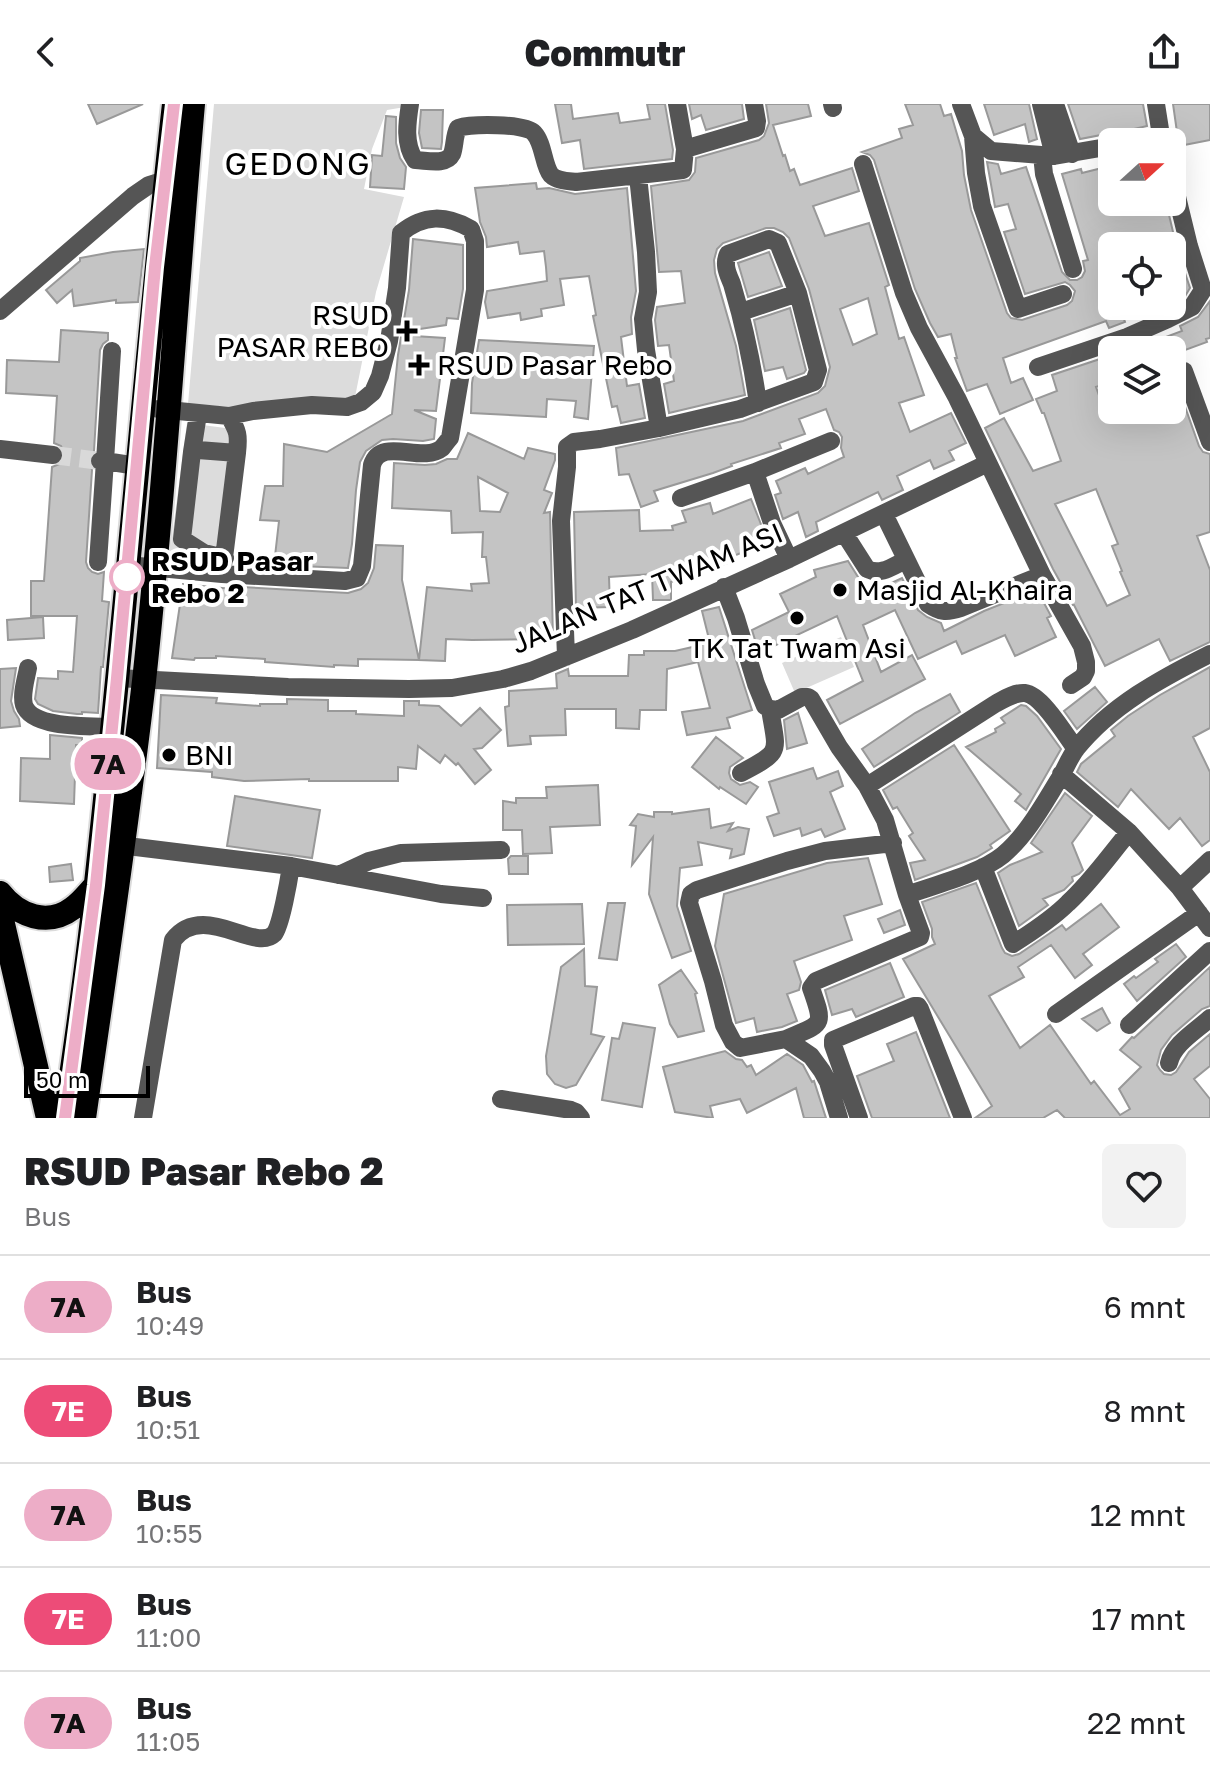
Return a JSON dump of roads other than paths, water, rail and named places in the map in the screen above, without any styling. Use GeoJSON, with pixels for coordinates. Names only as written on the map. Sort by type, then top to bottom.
{"type":"FeatureCollection","features":[{"type":"Feature","properties":{"kind":"highway"},"geometry":{"type":"LineString","coordinates":[[65,1118],[96,885],[112,844],[112,727],[174,104]]}},
{"type":"Feature","properties":{"kind":"highway"},"geometry":{"type":"LineString","coordinates":[[84,1118],[112,844],[166,568],[168,410],[193,104]]}},
{"type":"Feature","properties":{"kind":"highway"},"geometry":{"type":"LineString","coordinates":[[0,893],[9,904],[42,919],[59,916],[74,908],[96,885]]}},
{"type":"Feature","properties":{"kind":"highway"},"geometry":{"type":"LineString","coordinates":[[0,911],[48,1118]]}},
{"type":"Feature","properties":{"kind":"street"},"geometry":{"type":"LineString","coordinates":[[410,104],[408,150],[415,160],[443,161],[449,158],[458,128],[467,125],[515,127],[529,129],[536,134],[551,175],[576,182],[683,170],[685,149],[677,104]]}},
{"type":"Feature","properties":{"kind":"street"},"geometry":{"type":"LineString","coordinates":[[685,149],[756,128],[754,104]]}},
{"type":"Feature","properties":{"kind":"street"},"geometry":{"type":"LineString","coordinates":[[961,104],[973,136],[982,206],[1018,309],[1063,294]]}},
{"type":"Feature","properties":{"kind":"street"},"geometry":{"type":"LineString","coordinates":[[1041,104],[1056,155]]}},
{"type":"Feature","properties":{"kind":"street"},"geometry":{"type":"LineString","coordinates":[[1055,104],[1056,155],[1044,174],[1073,269]]}},
{"type":"Feature","properties":{"kind":"street"},"geometry":{"type":"LineString","coordinates":[[1156,104],[1159,128]]}},
{"type":"Feature","properties":{"kind":"street"},"geometry":{"type":"LineString","coordinates":[[973,136],[991,151],[1056,155],[1098,148]]}},
{"type":"Feature","properties":{"kind":"street"},"geometry":{"type":"LineString","coordinates":[[863,164],[904,293],[919,328],[950,384],[1042,575],[1082,646],[1086,671],[1071,685]]}},
{"type":"Feature","properties":{"kind":"street"},"geometry":{"type":"LineString","coordinates":[[638,176],[648,292],[643,319],[659,428]]}},
{"type":"Feature","properties":{"kind":"street"},"geometry":{"type":"LineString","coordinates":[[0,311],[133,196],[149,185],[165,180]]}},
{"type":"Feature","properties":{"kind":"street"},"geometry":{"type":"LineString","coordinates":[[1038,367],[1127,337],[1192,307],[1206,289],[1189,246],[1182,216]]}},
{"type":"Feature","properties":{"kind":"street"},"geometry":{"type":"LineString","coordinates":[[128,565],[166,568],[223,566],[345,581],[357,578],[362,566],[375,457],[382,452],[431,453],[442,448],[450,438],[475,290],[475,241],[471,229],[459,222],[429,218],[414,223],[401,233],[389,341],[373,392],[361,402],[347,407],[312,405],[229,416],[143,408]]}},
{"type":"Feature","properties":{"kind":"street"},"geometry":{"type":"LineString","coordinates":[[566,657],[561,521],[567,447],[574,442],[659,428],[758,403],[814,382],[818,370],[798,293],[778,243],[769,239],[728,254],[725,263],[750,349],[758,403]]}},
{"type":"Feature","properties":{"kind":"street"},"geometry":{"type":"LineString","coordinates":[[741,312],[798,293]]}},
{"type":"Feature","properties":{"kind":"street"},"geometry":{"type":"LineString","coordinates":[[98,562],[102,461],[112,351]]}},
{"type":"Feature","properties":{"kind":"street"},"geometry":{"type":"LineString","coordinates":[[1186,376],[1210,442]]}},
{"type":"Feature","properties":{"kind":"street"},"geometry":{"type":"LineString","coordinates":[[166,568],[182,539],[198,414]]}},
{"type":"Feature","properties":{"kind":"street"},"geometry":{"type":"LineString","coordinates":[[223,566],[239,436],[229,416]]}},
{"type":"Feature","properties":{"kind":"street"},"geometry":{"type":"LineString","coordinates":[[681,498],[831,441]]}},
{"type":"Feature","properties":{"kind":"street"},"geometry":{"type":"LineString","coordinates":[[0,449],[53,455]]}},
{"type":"Feature","properties":{"kind":"street"},"geometry":{"type":"LineString","coordinates":[[192,452],[237,453]]}},
{"type":"Feature","properties":{"kind":"street"},"geometry":{"type":"LineString","coordinates":[[102,461],[137,466]]}},
{"type":"Feature","properties":{"kind":"street","name":"JALAN TAT TWAM ASI"},"geometry":{"type":"LineString","coordinates":[[117,678],[288,687],[452,688],[503,679],[632,630],[988,463]]}},
{"type":"Feature","properties":{"kind":"street"},"geometry":{"type":"LineString","coordinates":[[755,472],[772,523],[789,559]]}},
{"type":"Feature","properties":{"kind":"street"},"geometry":{"type":"LineString","coordinates":[[884,514],[928,604],[938,611],[948,612],[1042,575]]}},
{"type":"Feature","properties":{"kind":"street"},"geometry":{"type":"LineString","coordinates":[[844,533],[871,571],[880,572],[906,560]]}},
{"type":"Feature","properties":{"kind":"street"},"geometry":{"type":"LineString","coordinates":[[182,539],[223,566]]}},
{"type":"Feature","properties":{"kind":"street"},"geometry":{"type":"LineString","coordinates":[[724,587],[765,706],[778,710],[802,697],[811,699],[867,786],[885,820],[893,843],[907,895],[921,933],[920,937],[816,981],[811,988],[821,1016],[814,1027],[786,1039],[740,1048],[724,1025],[689,903],[691,894],[825,851],[893,843]]}},
{"type":"Feature","properties":{"kind":"street"},"geometry":{"type":"LineString","coordinates":[[907,895],[983,867],[1002,856],[1038,813],[1076,749],[1114,711],[1210,654]]}},
{"type":"Feature","properties":{"kind":"street"},"geometry":{"type":"LineString","coordinates":[[28,668],[23,697],[31,716],[49,723],[112,727]]}},
{"type":"Feature","properties":{"kind":"street"},"geometry":{"type":"LineString","coordinates":[[867,786],[995,704],[1016,694],[1034,697],[1076,749]]}},
{"type":"Feature","properties":{"kind":"street"},"geometry":{"type":"LineString","coordinates":[[741,773],[770,758],[773,752],[775,744],[770,709]]}},
{"type":"Feature","properties":{"kind":"street"},"geometry":{"type":"LineString","coordinates":[[1056,1014],[1204,920],[1180,888],[1129,832],[1061,774]]}},
{"type":"Feature","properties":{"kind":"street"},"geometry":{"type":"LineString","coordinates":[[983,867],[1013,944],[1066,905],[1129,832]]}},
{"type":"Feature","properties":{"kind":"street"},"geometry":{"type":"LineString","coordinates":[[112,844],[291,866],[441,894],[483,898]]}},
{"type":"Feature","properties":{"kind":"street"},"geometry":{"type":"LineString","coordinates":[[339,875],[369,861],[401,853],[501,850]]}},
{"type":"Feature","properties":{"kind":"street"},"geometry":{"type":"LineString","coordinates":[[1180,888],[1210,860]]}},
{"type":"Feature","properties":{"kind":"street"},"geometry":{"type":"LineString","coordinates":[[143,1118],[173,940],[182,931],[199,925],[259,938],[273,934],[291,866]]}},
{"type":"Feature","properties":{"kind":"street"},"geometry":{"type":"LineString","coordinates":[[1129,1025],[1210,951]]}},
{"type":"Feature","properties":{"kind":"street"},"geometry":{"type":"LineString","coordinates":[[859,1118],[833,1040],[918,1006],[963,1118]]}},
{"type":"Feature","properties":{"kind":"street"},"geometry":{"type":"LineString","coordinates":[[1169,1063],[1177,1048],[1210,1018]]}},
{"type":"Feature","properties":{"kind":"street"},"geometry":{"type":"LineString","coordinates":[[786,1039],[811,1056],[822,1071],[839,1118]]}},
{"type":"Feature","properties":{"kind":"street"},"geometry":{"type":"LineString","coordinates":[[501,1099],[571,1110],[581,1118]]}},
{"type":"Feature","properties":{"kind":"tunnel"},"geometry":{"type":"LineString","coordinates":[[53,455],[100,461]]}},
{"type":"Feature","properties":{"kind":"place","name":"RSUD PASAR REBO"},"geometry":{"type":"Point","coordinates":[407,331]}},
{"type":"Feature","properties":{"kind":"place","name":"RSUD Pasar Rebo"},"geometry":{"type":"Point","coordinates":[419,365]}},
{"type":"Feature","properties":{"kind":"place","name":"RSUD Pasar Rebo 2"},"geometry":{"type":"Point","coordinates":[127,577]}},
{"type":"Feature","properties":{"kind":"place","name":"Masjid Al-Khaira"},"geometry":{"type":"Point","coordinates":[840,590]}},
{"type":"Feature","properties":{"kind":"place","name":"TK Tat Twam Asi"},"geometry":{"type":"Point","coordinates":[797,618]}},
{"type":"Feature","properties":{"kind":"place","name":"BNI"},"geometry":{"type":"Point","coordinates":[169,755]}},
{"type":"Feature","properties":{"kind":"district","name":"GEDONG"},"geometry":{"type":"Point","coordinates":[298,164]}}]}
